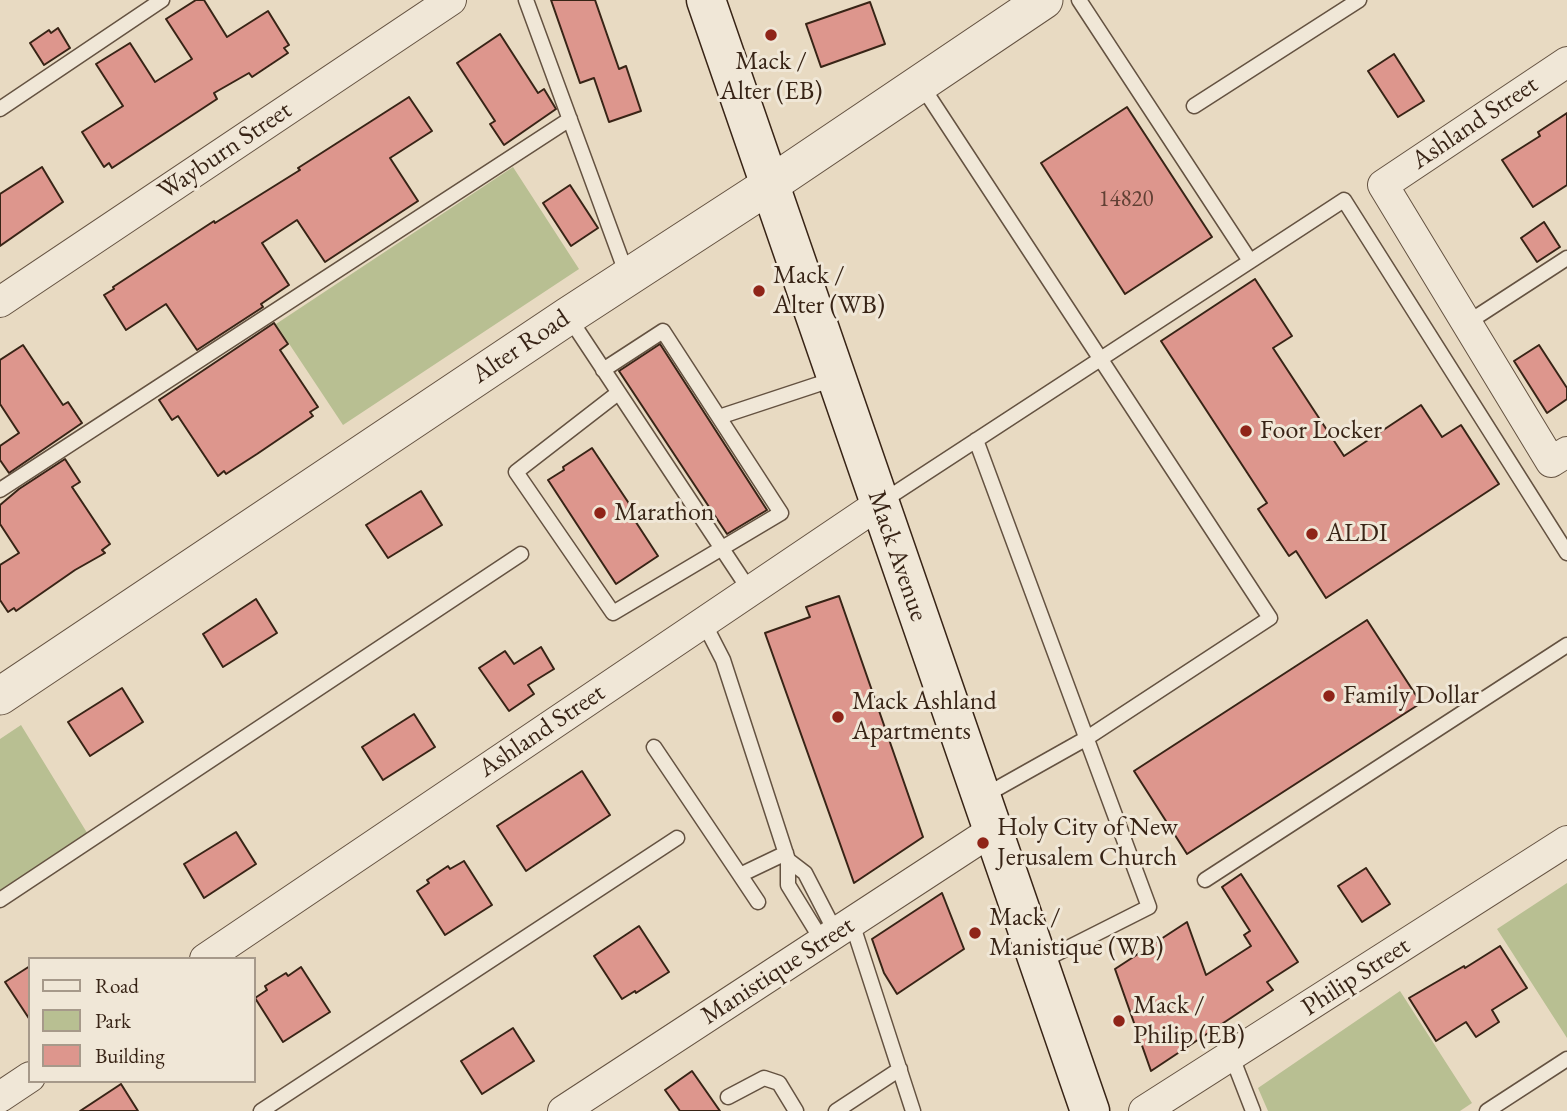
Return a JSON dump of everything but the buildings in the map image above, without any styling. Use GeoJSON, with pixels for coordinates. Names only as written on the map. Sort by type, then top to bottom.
{"type":"FeatureCollection","features":[{"type":"Feature","properties":{"kind":"main road","name":"Mack Avenue"},"geometry":{"type":"LineString","coordinates":[[706,0],[1090,1111]]}},
{"type":"Feature","properties":{"kind":"street","name":"Wayburn Street"},"geometry":{"type":"LineString","coordinates":[[0,302],[451,0]]}},
{"type":"Feature","properties":{"kind":"street","name":"Alter Road"},"geometry":{"type":"LineString","coordinates":[[0,696],[627,276],[771,184],[920,82],[1026,5]]}},
{"type":"Feature","properties":{"kind":"street","name":"Ashland Street"},"geometry":{"type":"LineString","coordinates":[[1467,323],[1383,185],[1567,62]]}},
{"type":"Feature","properties":{"kind":"street"},"geometry":{"type":"LineString","coordinates":[[1467,323],[1559,457]]}},
{"type":"Feature","properties":{"kind":"street","name":"Ashland Street"},"geometry":{"type":"LineString","coordinates":[[208,957],[879,504]]}},
{"type":"Feature","properties":{"kind":"street","name":"Manistique Street"},"geometry":{"type":"LineString","coordinates":[[563,1111],[837,932],[987,814]]}},
{"type":"Feature","properties":{"kind":"street","name":"Philip Street"},"geometry":{"type":"LineString","coordinates":[[1144,1111],[1567,841]]}},
{"type":"Feature","properties":{"kind":"street"},"geometry":{"type":"LineString","coordinates":[[0,1097],[28,1078]]}},
{"type":"Feature","properties":{"kind":"lane"},"geometry":{"type":"LineString","coordinates":[[0,109],[162,0]]}},
{"type":"Feature","properties":{"kind":"lane"},"geometry":{"type":"LineString","coordinates":[[526,0],[627,276]]}},
{"type":"Feature","properties":{"kind":"lane"},"geometry":{"type":"LineString","coordinates":[[1079,0],[1250,261]]}},
{"type":"Feature","properties":{"kind":"lane"},"geometry":{"type":"LineString","coordinates":[[1194,106],[1359,0]]}},
{"type":"Feature","properties":{"kind":"lane"},"geometry":{"type":"LineString","coordinates":[[920,82],[1270,618],[1087,738],[987,814]]}},
{"type":"Feature","properties":{"kind":"lane"},"geometry":{"type":"LineString","coordinates":[[0,490],[570,119]]}},
{"type":"Feature","properties":{"kind":"lane"},"geometry":{"type":"LineString","coordinates":[[879,504],[1344,200],[1567,553]]}},
{"type":"Feature","properties":{"kind":"lane"},"geometry":{"type":"LineString","coordinates":[[1467,323],[1567,258]]}},
{"type":"Feature","properties":{"kind":"lane"},"geometry":{"type":"LineString","coordinates":[[568,316],[750,591]]}},
{"type":"Feature","properties":{"kind":"lane"},"geometry":{"type":"LineString","coordinates":[[603,369],[663,331],[781,513],[613,613],[516,472],[618,393]]}},
{"type":"Feature","properties":{"kind":"lane"},"geometry":{"type":"LineString","coordinates":[[719,417],[836,379]]}},
{"type":"Feature","properties":{"kind":"lane"},"geometry":{"type":"LineString","coordinates":[[976,440],[1149,907],[1039,962]]}},
{"type":"Feature","properties":{"kind":"lane"},"geometry":{"type":"LineString","coordinates":[[0,900],[521,554]]}},
{"type":"Feature","properties":{"kind":"lane"},"geometry":{"type":"LineString","coordinates":[[696,628],[723,660],[787,857],[804,873],[837,932],[900,1069],[914,1111]]}},
{"type":"Feature","properties":{"kind":"lane"},"geometry":{"type":"LineString","coordinates":[[1205,880],[1567,645]]}},
{"type":"Feature","properties":{"kind":"lane"},"geometry":{"type":"LineString","coordinates":[[654,747],[758,902]]}},
{"type":"Feature","properties":{"kind":"lane"},"geometry":{"type":"LineString","coordinates":[[261,1111],[677,838]]}},
{"type":"Feature","properties":{"kind":"lane"},"geometry":{"type":"LineString","coordinates":[[740,876],[787,857]]}},
{"type":"Feature","properties":{"kind":"lane"},"geometry":{"type":"LineString","coordinates":[[1232,1057],[1253,1111]]}},
{"type":"Feature","properties":{"kind":"lane"},"geometry":{"type":"LineString","coordinates":[[1487,1111],[1567,1059]]}},
{"type":"Feature","properties":{"kind":"lane"},"geometry":{"type":"LineString","coordinates":[[836,1111],[900,1069]]}},
{"type":"Feature","properties":{"kind":"lane"},"geometry":{"type":"LineString","coordinates":[[729,1097],[764,1078],[779,1083],[796,1111]]}},
{"type":"Feature","properties":{"kind":"green space"},"geometry":{"type":"Polygon","coordinates":[[[513,167],[579,269],[343,425],[276,324],[513,167]]]}},
{"type":"Feature","properties":{"kind":"green space"},"geometry":{"type":"Polygon","coordinates":[[[21,725],[89,836],[0,893],[0,739],[21,725]]]}},
{"type":"Feature","properties":{"kind":"green space"},"geometry":{"type":"Polygon","coordinates":[[[1567,883],[1567,1038],[1497,929],[1567,883]]]}},
{"type":"Feature","properties":{"kind":"green space"},"geometry":{"type":"Polygon","coordinates":[[[1400,991],[1472,1103],[1460,1111],[1268,1111],[1258,1088],[1400,991]]]}},
{"type":"Feature","properties":{"kind":"place","name":"Mack / Alter (EB)"},"geometry":{"type":"Point","coordinates":[771,35]}},
{"type":"Feature","properties":{"kind":"place","name":"Mack / Alter (WB)"},"geometry":{"type":"Point","coordinates":[759,291]}},
{"type":"Feature","properties":{"kind":"place","name":"Foor Locker"},"geometry":{"type":"Point","coordinates":[1246,431]}},
{"type":"Feature","properties":{"kind":"place","name":"Marathon"},"geometry":{"type":"Point","coordinates":[600,513]}},
{"type":"Feature","properties":{"kind":"place","name":"ALDI"},"geometry":{"type":"Point","coordinates":[1312,534]}},
{"type":"Feature","properties":{"kind":"place","name":"Family Dollar"},"geometry":{"type":"Point","coordinates":[1329,696]}},
{"type":"Feature","properties":{"kind":"place","name":"Mack Ashland Apartments"},"geometry":{"type":"Point","coordinates":[838,717]}},
{"type":"Feature","properties":{"kind":"place","name":"Holy City of New Jerusalem Church"},"geometry":{"type":"Point","coordinates":[983,843]}},
{"type":"Feature","properties":{"kind":"place","name":"Mack / Manistique (WB)"},"geometry":{"type":"Point","coordinates":[975,933]}},
{"type":"Feature","properties":{"kind":"place","name":"Mack / Philip (EB)"},"geometry":{"type":"Point","coordinates":[1119,1021]}}]}
